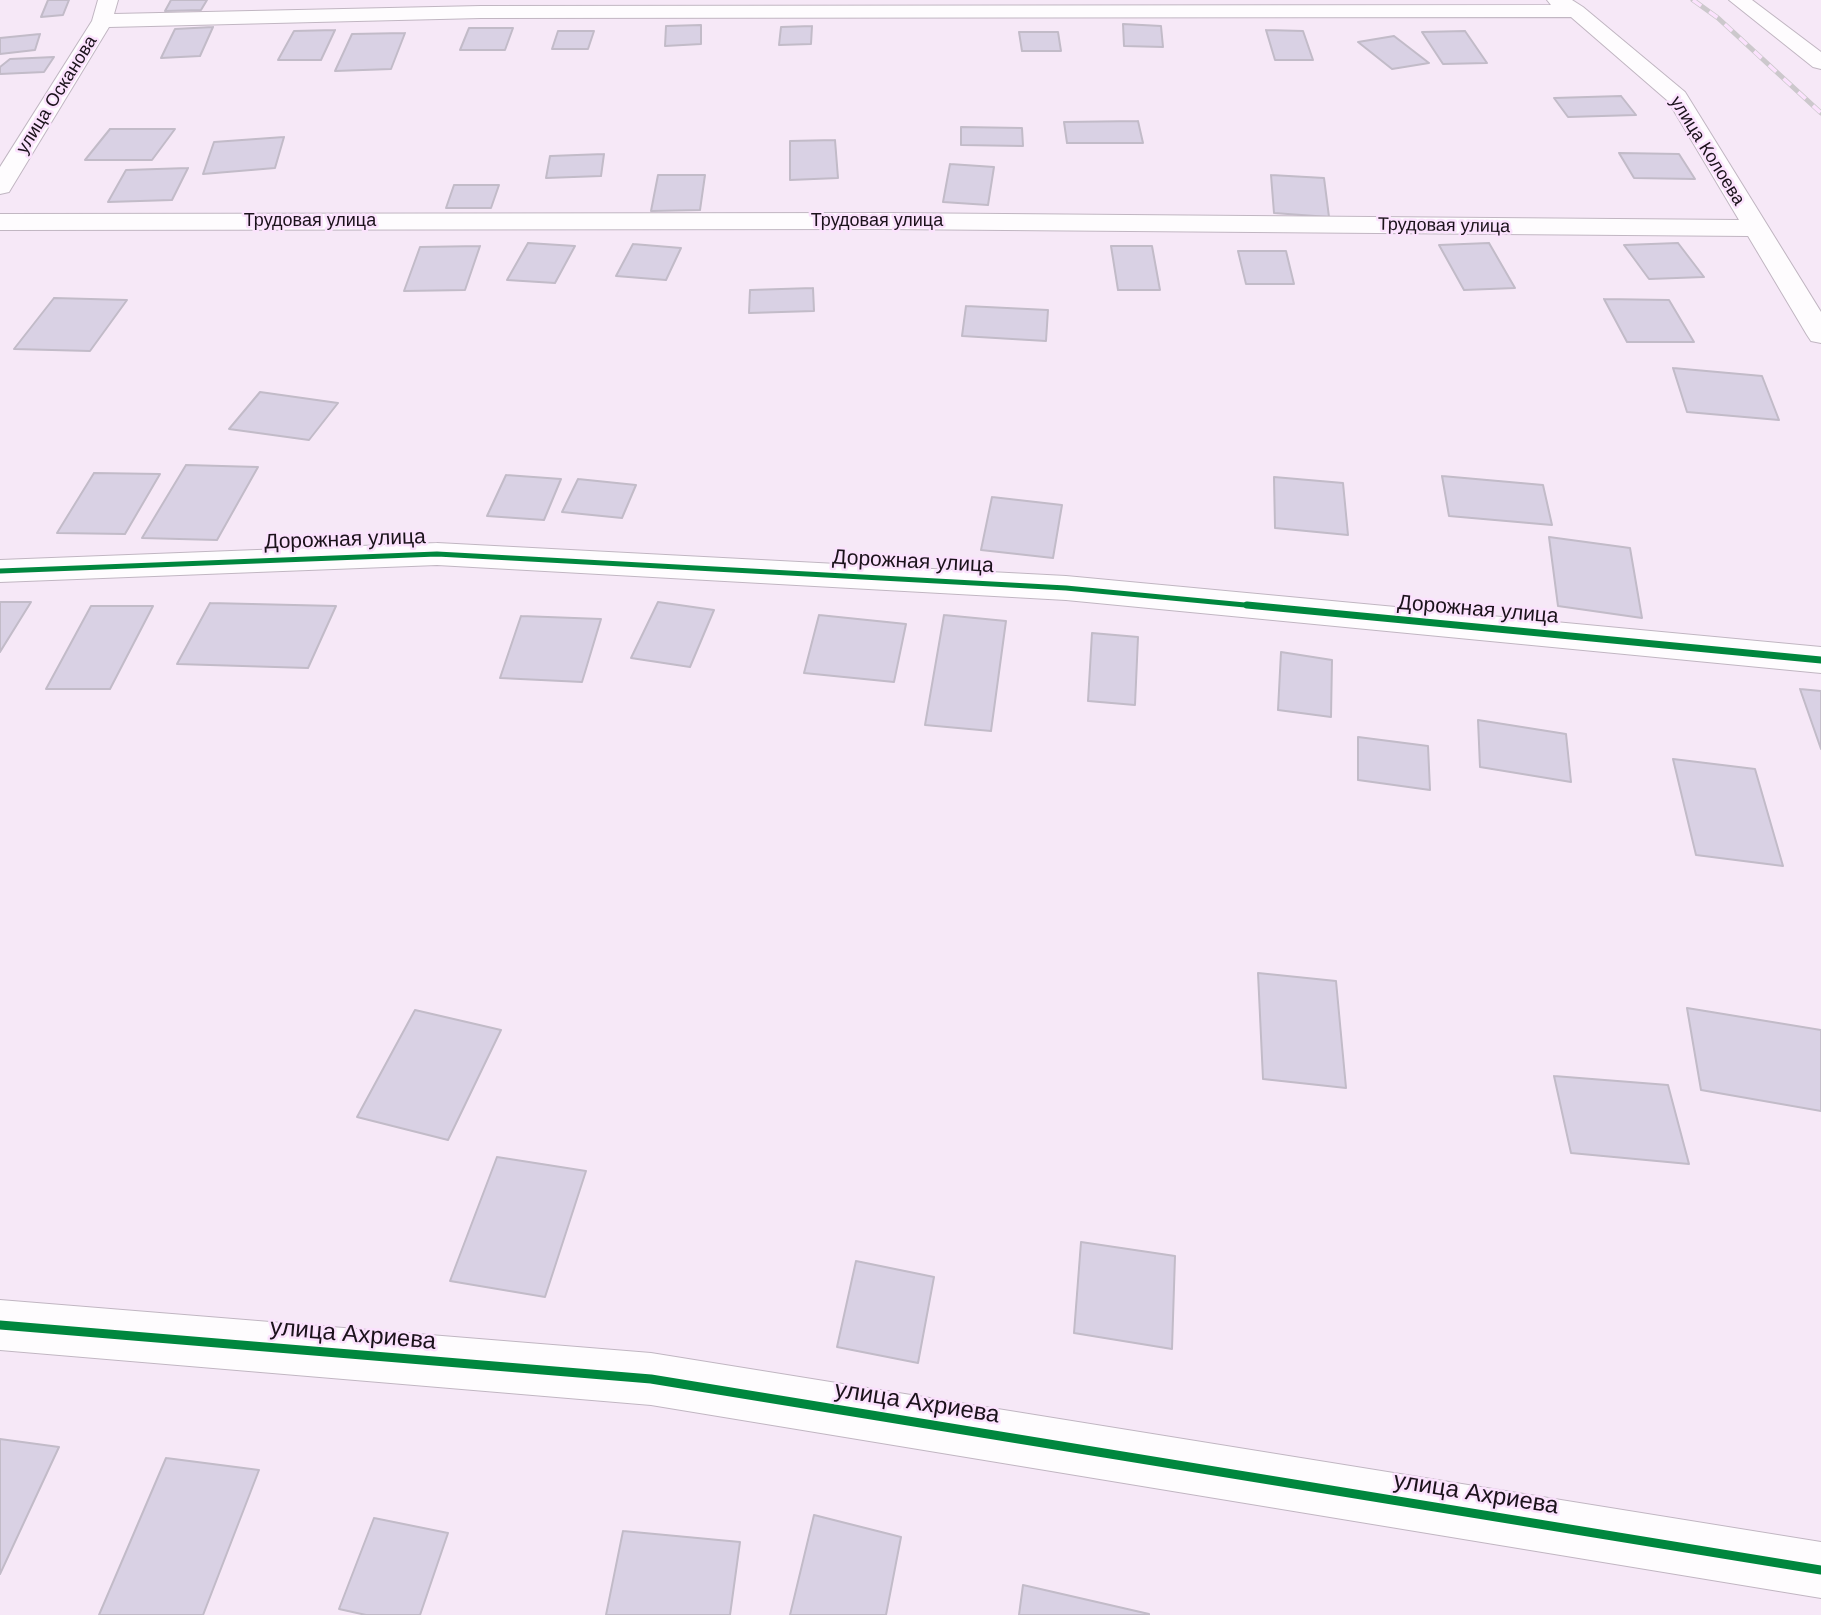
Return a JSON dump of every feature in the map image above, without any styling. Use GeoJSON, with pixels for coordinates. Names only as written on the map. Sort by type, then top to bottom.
{"type":"FeatureCollection","features":[{"type":"Feature","properties":{"kind":"street"},"geometry":{"type":"LineString","coordinates":[[1739,0],[1821,62]]}},
{"type":"Feature","properties":{"kind":"street"},"geometry":{"type":"LineString","coordinates":[[105,10],[481,12],[1567,5]]}},
{"type":"Feature","properties":{"kind":"street","name":"улица Колоева"},"geometry":{"type":"LineString","coordinates":[[1567,5],[1677,97],[1821,335]]}},
{"type":"Feature","properties":{"kind":"street","name":"улица Осканова"},"geometry":{"type":"LineString","coordinates":[[0,187],[105,10]]}},
{"type":"Feature","properties":{"kind":"street","name":"Трудовая улица"},"geometry":{"type":"LineString","coordinates":[[0,222],[895,221],[1755,228]]}},
{"type":"Feature","properties":{"kind":"street","name":"Дорожная улица"},"geometry":{"type":"LineString","coordinates":[[0,571],[436,554],[1066,588],[1821,660]]}},
{"type":"Feature","properties":{"kind":"street","name":"улица Ахриева"},"geometry":{"type":"LineString","coordinates":[[0,1325],[650,1379],[1821,1570]]}},
{"type":"Feature","properties":{"kind":"building"},"geometry":{"type":"Polygon","coordinates":[[[48,0],[69,0],[63,15],[41,17],[48,0]]]}},
{"type":"Feature","properties":{"kind":"building"},"geometry":{"type":"Polygon","coordinates":[[[171,0],[207,0],[201,10],[165,11],[171,0]]]}},
{"type":"Feature","properties":{"kind":"building"},"geometry":{"type":"Polygon","coordinates":[[[1123,24],[1161,26],[1163,47],[1124,46],[1123,24]]]}},
{"type":"Feature","properties":{"kind":"building"},"geometry":{"type":"Polygon","coordinates":[[[701,25],[701,44],[665,46],[666,26],[701,25]]]}},
{"type":"Feature","properties":{"kind":"building"},"geometry":{"type":"Polygon","coordinates":[[[812,26],[811,44],[779,45],[781,27],[812,26]]]}},
{"type":"Feature","properties":{"kind":"building"},"geometry":{"type":"Polygon","coordinates":[[[213,27],[200,56],[161,58],[175,29],[213,27]]]}},
{"type":"Feature","properties":{"kind":"building"},"geometry":{"type":"Polygon","coordinates":[[[469,28],[513,28],[505,50],[460,50],[469,28]]]}},
{"type":"Feature","properties":{"kind":"building"},"geometry":{"type":"Polygon","coordinates":[[[335,30],[321,60],[278,60],[294,31],[335,30]]]}},
{"type":"Feature","properties":{"kind":"building"},"geometry":{"type":"Polygon","coordinates":[[[1266,30],[1303,31],[1313,60],[1275,60],[1266,30]]]}},
{"type":"Feature","properties":{"kind":"building"},"geometry":{"type":"Polygon","coordinates":[[[558,31],[594,31],[588,49],[552,49],[558,31]]]}},
{"type":"Feature","properties":{"kind":"building"},"geometry":{"type":"Polygon","coordinates":[[[1465,31],[1487,63],[1443,64],[1422,32],[1465,31]]]}},
{"type":"Feature","properties":{"kind":"building"},"geometry":{"type":"Polygon","coordinates":[[[1019,32],[1058,32],[1061,51],[1022,51],[1019,32]]]}},
{"type":"Feature","properties":{"kind":"building"},"geometry":{"type":"Polygon","coordinates":[[[405,33],[391,69],[335,71],[352,34],[405,33]]]}},
{"type":"Feature","properties":{"kind":"building"},"geometry":{"type":"Polygon","coordinates":[[[40,34],[35,50],[0,54],[0,38],[40,34]]]}},
{"type":"Feature","properties":{"kind":"building"},"geometry":{"type":"Polygon","coordinates":[[[1394,36],[1429,63],[1392,69],[1358,42],[1394,36]]]}},
{"type":"Feature","properties":{"kind":"building"},"geometry":{"type":"Polygon","coordinates":[[[54,57],[44,72],[0,74],[0,67],[10,59],[54,57]]]}},
{"type":"Feature","properties":{"kind":"building"},"geometry":{"type":"Polygon","coordinates":[[[1621,96],[1636,115],[1568,117],[1554,98],[1621,96]]]}},
{"type":"Feature","properties":{"kind":"building"},"geometry":{"type":"Polygon","coordinates":[[[1138,121],[1143,143],[1067,143],[1064,122],[1138,121]]]}},
{"type":"Feature","properties":{"kind":"building"},"geometry":{"type":"Polygon","coordinates":[[[961,127],[1022,128],[1023,146],[961,145],[961,127]]]}},
{"type":"Feature","properties":{"kind":"building"},"geometry":{"type":"Polygon","coordinates":[[[110,129],[175,129],[152,160],[85,160],[110,129]]]}},
{"type":"Feature","properties":{"kind":"building"},"geometry":{"type":"Polygon","coordinates":[[[284,137],[275,168],[203,174],[214,142],[284,137]]]}},
{"type":"Feature","properties":{"kind":"building"},"geometry":{"type":"Polygon","coordinates":[[[835,140],[838,178],[790,180],[790,141],[835,140]]]}},
{"type":"Feature","properties":{"kind":"building"},"geometry":{"type":"Polygon","coordinates":[[[1619,153],[1679,154],[1695,179],[1634,178],[1619,153]]]}},
{"type":"Feature","properties":{"kind":"building"},"geometry":{"type":"Polygon","coordinates":[[[604,154],[601,176],[546,178],[550,156],[604,154]]]}},
{"type":"Feature","properties":{"kind":"building"},"geometry":{"type":"Polygon","coordinates":[[[950,164],[994,167],[988,205],[943,202],[950,164]]]}},
{"type":"Feature","properties":{"kind":"building"},"geometry":{"type":"Polygon","coordinates":[[[188,168],[172,200],[108,202],[126,170],[188,168]]]}},
{"type":"Feature","properties":{"kind":"building"},"geometry":{"type":"Polygon","coordinates":[[[658,175],[705,175],[700,210],[651,211],[658,175]]]}},
{"type":"Feature","properties":{"kind":"building"},"geometry":{"type":"Polygon","coordinates":[[[1271,175],[1324,178],[1329,217],[1274,213],[1271,175]]]}},
{"type":"Feature","properties":{"kind":"building"},"geometry":{"type":"Polygon","coordinates":[[[454,185],[499,185],[491,208],[446,208],[454,185]]]}},
{"type":"Feature","properties":{"kind":"building"},"geometry":{"type":"Polygon","coordinates":[[[528,243],[575,246],[555,283],[507,280],[528,243]]]}},
{"type":"Feature","properties":{"kind":"building"},"geometry":{"type":"Polygon","coordinates":[[[1489,243],[1515,288],[1464,290],[1439,245],[1489,243]]]}},
{"type":"Feature","properties":{"kind":"building"},"geometry":{"type":"Polygon","coordinates":[[[1678,243],[1704,277],[1649,279],[1624,245],[1678,243]]]}},
{"type":"Feature","properties":{"kind":"building"},"geometry":{"type":"Polygon","coordinates":[[[633,244],[681,248],[666,280],[616,276],[633,244]]]}},
{"type":"Feature","properties":{"kind":"building"},"geometry":{"type":"Polygon","coordinates":[[[480,246],[465,290],[404,291],[420,247],[480,246]]]}},
{"type":"Feature","properties":{"kind":"building"},"geometry":{"type":"Polygon","coordinates":[[[1111,246],[1152,246],[1160,290],[1118,290],[1111,246]]]}},
{"type":"Feature","properties":{"kind":"building"},"geometry":{"type":"Polygon","coordinates":[[[1238,251],[1286,251],[1294,284],[1246,284],[1238,251]]]}},
{"type":"Feature","properties":{"kind":"building"},"geometry":{"type":"Polygon","coordinates":[[[813,288],[814,311],[749,313],[750,290],[813,288]]]}},
{"type":"Feature","properties":{"kind":"building"},"geometry":{"type":"Polygon","coordinates":[[[54,298],[127,300],[90,351],[14,349],[54,298]]]}},
{"type":"Feature","properties":{"kind":"building"},"geometry":{"type":"Polygon","coordinates":[[[1604,299],[1669,300],[1694,342],[1627,342],[1604,299]]]}},
{"type":"Feature","properties":{"kind":"building"},"geometry":{"type":"Polygon","coordinates":[[[966,306],[1048,310],[1046,341],[962,336],[966,306]]]}},
{"type":"Feature","properties":{"kind":"building"},"geometry":{"type":"Polygon","coordinates":[[[1673,368],[1762,376],[1779,420],[1687,412],[1673,368]]]}},
{"type":"Feature","properties":{"kind":"building"},"geometry":{"type":"Polygon","coordinates":[[[260,392],[338,403],[309,440],[229,429],[260,392]]]}},
{"type":"Feature","properties":{"kind":"building"},"geometry":{"type":"Polygon","coordinates":[[[186,465],[258,467],[217,540],[142,538],[186,465]]]}},
{"type":"Feature","properties":{"kind":"building"},"geometry":{"type":"Polygon","coordinates":[[[94,473],[160,474],[125,534],[57,533],[94,473]]]}},
{"type":"Feature","properties":{"kind":"building"},"geometry":{"type":"Polygon","coordinates":[[[506,475],[561,479],[544,520],[487,516],[506,475]]]}},
{"type":"Feature","properties":{"kind":"building"},"geometry":{"type":"Polygon","coordinates":[[[1442,476],[1543,485],[1552,525],[1449,516],[1442,476]]]}},
{"type":"Feature","properties":{"kind":"building"},"geometry":{"type":"Polygon","coordinates":[[[1274,477],[1343,483],[1348,535],[1275,528],[1274,477]]]}},
{"type":"Feature","properties":{"kind":"building"},"geometry":{"type":"Polygon","coordinates":[[[578,479],[636,485],[622,518],[562,512],[578,479]]]}},
{"type":"Feature","properties":{"kind":"building"},"geometry":{"type":"Polygon","coordinates":[[[992,497],[1062,505],[1053,558],[981,550],[992,497]]]}},
{"type":"Feature","properties":{"kind":"building"},"geometry":{"type":"Polygon","coordinates":[[[1549,537],[1630,548],[1642,618],[1558,606],[1549,537]]]}},
{"type":"Feature","properties":{"kind":"building"},"geometry":{"type":"Polygon","coordinates":[[[0,602],[31,602],[0,652],[0,602]]]}},
{"type":"Feature","properties":{"kind":"building"},"geometry":{"type":"Polygon","coordinates":[[[658,602],[714,610],[690,667],[631,658],[658,602]]]}},
{"type":"Feature","properties":{"kind":"building"},"geometry":{"type":"Polygon","coordinates":[[[210,603],[336,606],[308,668],[177,664],[210,603]]]}},
{"type":"Feature","properties":{"kind":"building"},"geometry":{"type":"Polygon","coordinates":[[[91,606],[153,606],[110,689],[46,689],[91,606]]]}},
{"type":"Feature","properties":{"kind":"building"},"geometry":{"type":"Polygon","coordinates":[[[819,615],[906,624],[894,682],[804,673],[819,615]]]}},
{"type":"Feature","properties":{"kind":"building"},"geometry":{"type":"Polygon","coordinates":[[[944,615],[1006,621],[991,731],[925,725],[944,615]]]}},
{"type":"Feature","properties":{"kind":"building"},"geometry":{"type":"Polygon","coordinates":[[[521,616],[601,619],[582,682],[500,678],[521,616]]]}},
{"type":"Feature","properties":{"kind":"building"},"geometry":{"type":"Polygon","coordinates":[[[1092,633],[1138,637],[1135,705],[1088,701],[1092,633]]]}},
{"type":"Feature","properties":{"kind":"building"},"geometry":{"type":"Polygon","coordinates":[[[1281,652],[1332,660],[1331,717],[1278,710],[1281,652]]]}},
{"type":"Feature","properties":{"kind":"building"},"geometry":{"type":"Polygon","coordinates":[[[1800,689],[1821,691],[1821,749],[1800,689]]]}},
{"type":"Feature","properties":{"kind":"building"},"geometry":{"type":"Polygon","coordinates":[[[1478,720],[1566,734],[1571,782],[1480,767],[1478,720]]]}},
{"type":"Feature","properties":{"kind":"building"},"geometry":{"type":"Polygon","coordinates":[[[1358,737],[1428,746],[1430,790],[1358,780],[1358,737]]]}},
{"type":"Feature","properties":{"kind":"building"},"geometry":{"type":"Polygon","coordinates":[[[1673,759],[1755,769],[1783,866],[1696,855],[1673,759]]]}},
{"type":"Feature","properties":{"kind":"building"},"geometry":{"type":"Polygon","coordinates":[[[1258,973],[1336,981],[1346,1088],[1263,1079],[1258,973]]]}},
{"type":"Feature","properties":{"kind":"building"},"geometry":{"type":"Polygon","coordinates":[[[1687,1008],[1821,1030],[1821,1111],[1701,1090],[1687,1008]]]}},
{"type":"Feature","properties":{"kind":"building"},"geometry":{"type":"Polygon","coordinates":[[[415,1010],[501,1030],[448,1140],[357,1117],[415,1010]]]}},
{"type":"Feature","properties":{"kind":"building"},"geometry":{"type":"Polygon","coordinates":[[[1554,1076],[1668,1085],[1689,1164],[1571,1153],[1554,1076]]]}},
{"type":"Feature","properties":{"kind":"building"},"geometry":{"type":"Polygon","coordinates":[[[497,1157],[586,1171],[545,1297],[450,1281],[497,1157]]]}},
{"type":"Feature","properties":{"kind":"building"},"geometry":{"type":"Polygon","coordinates":[[[1081,1242],[1175,1256],[1172,1349],[1074,1333],[1081,1242]]]}},
{"type":"Feature","properties":{"kind":"building"},"geometry":{"type":"Polygon","coordinates":[[[856,1261],[934,1277],[918,1363],[837,1347],[856,1261]]]}},
{"type":"Feature","properties":{"kind":"building"},"geometry":{"type":"Polygon","coordinates":[[[0,1439],[59,1447],[0,1574],[0,1439]]]}},
{"type":"Feature","properties":{"kind":"building"},"geometry":{"type":"Polygon","coordinates":[[[166,1458],[259,1470],[203,1615],[99,1615],[166,1458]]]}},
{"type":"Feature","properties":{"kind":"building"},"geometry":{"type":"Polygon","coordinates":[[[814,1515],[901,1537],[886,1615],[790,1615],[814,1515]]]}},
{"type":"Feature","properties":{"kind":"building"},"geometry":{"type":"Polygon","coordinates":[[[374,1518],[448,1533],[420,1615],[366,1615],[339,1609],[374,1518]]]}},
{"type":"Feature","properties":{"kind":"building"},"geometry":{"type":"Polygon","coordinates":[[[623,1531],[740,1542],[730,1615],[606,1615],[623,1531]]]}},
{"type":"Feature","properties":{"kind":"building"},"geometry":{"type":"Polygon","coordinates":[[[1023,1585],[1149,1614],[1149,1615],[1019,1615],[1023,1585]]]}},
{"type":"Feature","properties":{"kind":"railway"},"geometry":{"type":"LineString","coordinates":[[1693,0],[1718,18],[1821,113]]}},
{"type":"Feature","properties":{"kind":"cycle path"},"geometry":{"type":"LineString","coordinates":[[0,571],[437,554],[1066,588],[1821,660]]}},
{"type":"Feature","properties":{"kind":"cycle path"},"geometry":{"type":"LineString","coordinates":[[0,1325],[651,1379],[1821,1570]]}}]}
